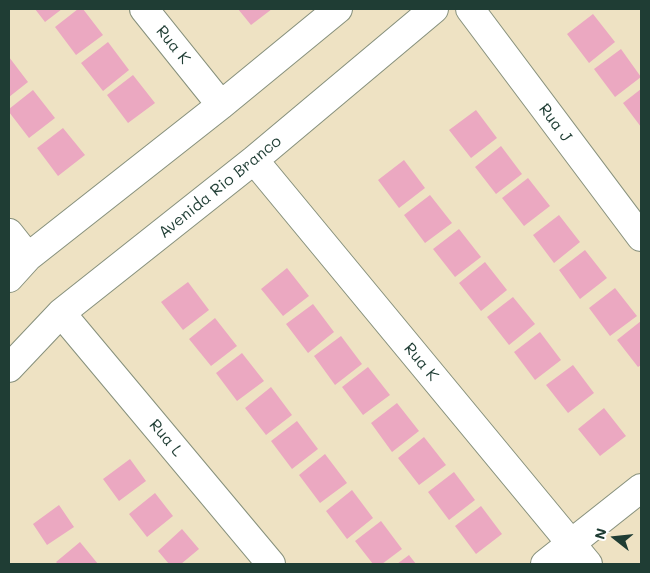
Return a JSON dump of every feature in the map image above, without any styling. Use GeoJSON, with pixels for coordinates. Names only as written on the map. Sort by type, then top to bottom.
{"type":"FeatureCollection","features":[{"type":"Feature","properties":{"kind":"street","name":"Rua K"},"geometry":{"type":"LineString","coordinates":[[144,9],[221,105]]}},
{"type":"Feature","properties":{"kind":"street"},"geometry":{"type":"LineString","coordinates":[[9,278],[28,257],[221,105],[338,9]]}},
{"type":"Feature","properties":{"kind":"street","name":"Avenida Rio Branco"},"geometry":{"type":"LineString","coordinates":[[9,368],[61,313],[254,160],[434,9]]}},
{"type":"Feature","properties":{"kind":"street","name":"Rua J"},"geometry":{"type":"LineString","coordinates":[[470,9],[641,237]]}},
{"type":"Feature","properties":{"kind":"street","name":"Rua K"},"geometry":{"type":"LineString","coordinates":[[254,160],[588,564]]}},
{"type":"Feature","properties":{"kind":"street"},"geometry":{"type":"LineString","coordinates":[[9,233],[28,257]]}},
{"type":"Feature","properties":{"kind":"street","name":"Rua L"},"geometry":{"type":"LineString","coordinates":[[61,313],[271,564]]}},
{"type":"Feature","properties":{"kind":"street"},"geometry":{"type":"LineString","coordinates":[[545,564],[641,488]]}},
{"type":"Feature","properties":{"kind":"building"},"geometry":{"type":"Polygon","coordinates":[[[35,9],[62,9],[45,22],[35,9]]]}},
{"type":"Feature","properties":{"kind":"building"},"geometry":{"type":"Polygon","coordinates":[[[78,9],[83,9],[103,35],[76,55],[55,27],[78,9]]]}},
{"type":"Feature","properties":{"kind":"building"},"geometry":{"type":"Polygon","coordinates":[[[238,9],[272,9],[251,25],[238,9]]]}},
{"type":"Feature","properties":{"kind":"building"},"geometry":{"type":"Polygon","coordinates":[[[593,14],[615,42],[589,63],[567,34],[593,14]]]}},
{"type":"Feature","properties":{"kind":"building"},"geometry":{"type":"Polygon","coordinates":[[[108,42],[129,70],[103,91],[81,63],[108,42]]]}},
{"type":"Feature","properties":{"kind":"building"},"geometry":{"type":"Polygon","coordinates":[[[621,49],[641,77],[615,97],[594,69],[621,49]]]}},
{"type":"Feature","properties":{"kind":"building"},"geometry":{"type":"Polygon","coordinates":[[[9,57],[28,82],[9,97],[9,57]]]}},
{"type":"Feature","properties":{"kind":"building"},"geometry":{"type":"Polygon","coordinates":[[[133,75],[155,103],[128,123],[107,95],[133,75]]]}},
{"type":"Feature","properties":{"kind":"building"},"geometry":{"type":"Polygon","coordinates":[[[641,89],[641,127],[623,103],[641,89]]]}},
{"type":"Feature","properties":{"kind":"building"},"geometry":{"type":"Polygon","coordinates":[[[33,90],[55,118],[29,138],[9,112],[9,109],[33,90]]]}},
{"type":"Feature","properties":{"kind":"building"},"geometry":{"type":"Polygon","coordinates":[[[476,110],[497,138],[471,158],[449,130],[476,110]]]}},
{"type":"Feature","properties":{"kind":"building"},"geometry":{"type":"Polygon","coordinates":[[[63,128],[85,155],[58,176],[37,148],[63,128]]]}},
{"type":"Feature","properties":{"kind":"building"},"geometry":{"type":"Polygon","coordinates":[[[501,146],[522,174],[496,194],[475,167],[501,146]]]}},
{"type":"Feature","properties":{"kind":"building"},"geometry":{"type":"Polygon","coordinates":[[[404,160],[425,188],[399,208],[378,180],[404,160]]]}},
{"type":"Feature","properties":{"kind":"building"},"geometry":{"type":"Polygon","coordinates":[[[528,178],[550,206],[524,226],[502,198],[528,178]]]}},
{"type":"Feature","properties":{"kind":"building"},"geometry":{"type":"Polygon","coordinates":[[[430,195],[452,223],[425,243],[404,215],[430,195]]]}},
{"type":"Feature","properties":{"kind":"building"},"geometry":{"type":"Polygon","coordinates":[[[559,215],[580,242],[554,263],[533,235],[559,215]]]}},
{"type":"Feature","properties":{"kind":"building"},"geometry":{"type":"Polygon","coordinates":[[[459,229],[481,257],[455,277],[433,249],[459,229]]]}},
{"type":"Feature","properties":{"kind":"building"},"geometry":{"type":"Polygon","coordinates":[[[585,250],[607,278],[580,299],[559,270],[585,250]]]}},
{"type":"Feature","properties":{"kind":"building"},"geometry":{"type":"Polygon","coordinates":[[[485,262],[507,290],[481,311],[459,283],[485,262]]]}},
{"type":"Feature","properties":{"kind":"building"},"geometry":{"type":"Polygon","coordinates":[[[287,268],[309,296],[283,316],[261,289],[287,268]]]}},
{"type":"Feature","properties":{"kind":"building"},"geometry":{"type":"Polygon","coordinates":[[[188,282],[209,310],[183,330],[161,302],[188,282]]]}},
{"type":"Feature","properties":{"kind":"building"},"geometry":{"type":"Polygon","coordinates":[[[615,288],[637,316],[610,336],[589,308],[615,288]]]}},
{"type":"Feature","properties":{"kind":"building"},"geometry":{"type":"Polygon","coordinates":[[[513,297],[535,324],[509,345],[487,317],[513,297]]]}},
{"type":"Feature","properties":{"kind":"building"},"geometry":{"type":"Polygon","coordinates":[[[313,304],[334,332],[308,353],[286,324],[313,304]]]}},
{"type":"Feature","properties":{"kind":"building"},"geometry":{"type":"Polygon","coordinates":[[[215,318],[237,346],[211,366],[189,339],[215,318]]]}},
{"type":"Feature","properties":{"kind":"building"},"geometry":{"type":"Polygon","coordinates":[[[641,321],[641,365],[638,367],[617,340],[641,321]]]}},
{"type":"Feature","properties":{"kind":"building"},"geometry":{"type":"Polygon","coordinates":[[[540,332],[561,360],[535,380],[514,352],[540,332]]]}},
{"type":"Feature","properties":{"kind":"building"},"geometry":{"type":"Polygon","coordinates":[[[341,336],[362,364],[335,385],[314,356],[341,336]]]}},
{"type":"Feature","properties":{"kind":"building"},"geometry":{"type":"Polygon","coordinates":[[[242,353],[264,381],[237,401],[216,373],[242,353]]]}},
{"type":"Feature","properties":{"kind":"building"},"geometry":{"type":"Polygon","coordinates":[[[573,365],[594,393],[568,413],[546,385],[573,365]]]}},
{"type":"Feature","properties":{"kind":"building"},"geometry":{"type":"Polygon","coordinates":[[[368,367],[390,395],[363,415],[342,387],[368,367]]]}},
{"type":"Feature","properties":{"kind":"building"},"geometry":{"type":"Polygon","coordinates":[[[271,387],[292,415],[266,435],[245,408],[271,387]]]}},
{"type":"Feature","properties":{"kind":"building"},"geometry":{"type":"Polygon","coordinates":[[[397,403],[419,431],[392,452],[371,423],[397,403]]]}},
{"type":"Feature","properties":{"kind":"building"},"geometry":{"type":"Polygon","coordinates":[[[604,408],[626,436],[600,456],[578,429],[604,408]]]}},
{"type":"Feature","properties":{"kind":"building"},"geometry":{"type":"Polygon","coordinates":[[[297,421],[318,449],[292,469],[271,441],[297,421]]]}},
{"type":"Feature","properties":{"kind":"building"},"geometry":{"type":"Polygon","coordinates":[[[424,437],[446,465],[419,485],[398,458],[424,437]]]}},
{"type":"Feature","properties":{"kind":"building"},"geometry":{"type":"Polygon","coordinates":[[[325,454],[347,483],[320,503],[299,475],[325,454]]]}},
{"type":"Feature","properties":{"kind":"building"},"geometry":{"type":"Polygon","coordinates":[[[130,459],[146,481],[119,501],[103,479],[130,459]]]}},
{"type":"Feature","properties":{"kind":"building"},"geometry":{"type":"Polygon","coordinates":[[[454,472],[475,500],[449,520],[428,492],[454,472]]]}},
{"type":"Feature","properties":{"kind":"building"},"geometry":{"type":"Polygon","coordinates":[[[352,490],[373,518],[347,539],[326,511],[352,490]]]}},
{"type":"Feature","properties":{"kind":"building"},"geometry":{"type":"Polygon","coordinates":[[[155,493],[173,516],[147,537],[129,514],[155,493]]]}},
{"type":"Feature","properties":{"kind":"building"},"geometry":{"type":"Polygon","coordinates":[[[59,505],[74,527],[47,545],[33,524],[59,505]]]}},
{"type":"Feature","properties":{"kind":"building"},"geometry":{"type":"Polygon","coordinates":[[[481,506],[502,534],[476,554],[455,526],[481,506]]]}},
{"type":"Feature","properties":{"kind":"building"},"geometry":{"type":"Polygon","coordinates":[[[381,521],[402,549],[382,564],[373,564],[355,541],[381,521]]]}},
{"type":"Feature","properties":{"kind":"building"},"geometry":{"type":"Polygon","coordinates":[[[182,529],[199,549],[181,564],[169,564],[158,551],[182,529]]]}},
{"type":"Feature","properties":{"kind":"building"},"geometry":{"type":"Polygon","coordinates":[[[80,542],[98,564],[58,564],[56,562],[80,542]]]}},
{"type":"Feature","properties":{"kind":"building"},"geometry":{"type":"Polygon","coordinates":[[[409,555],[416,564],[397,564],[409,555]]]}}]}
